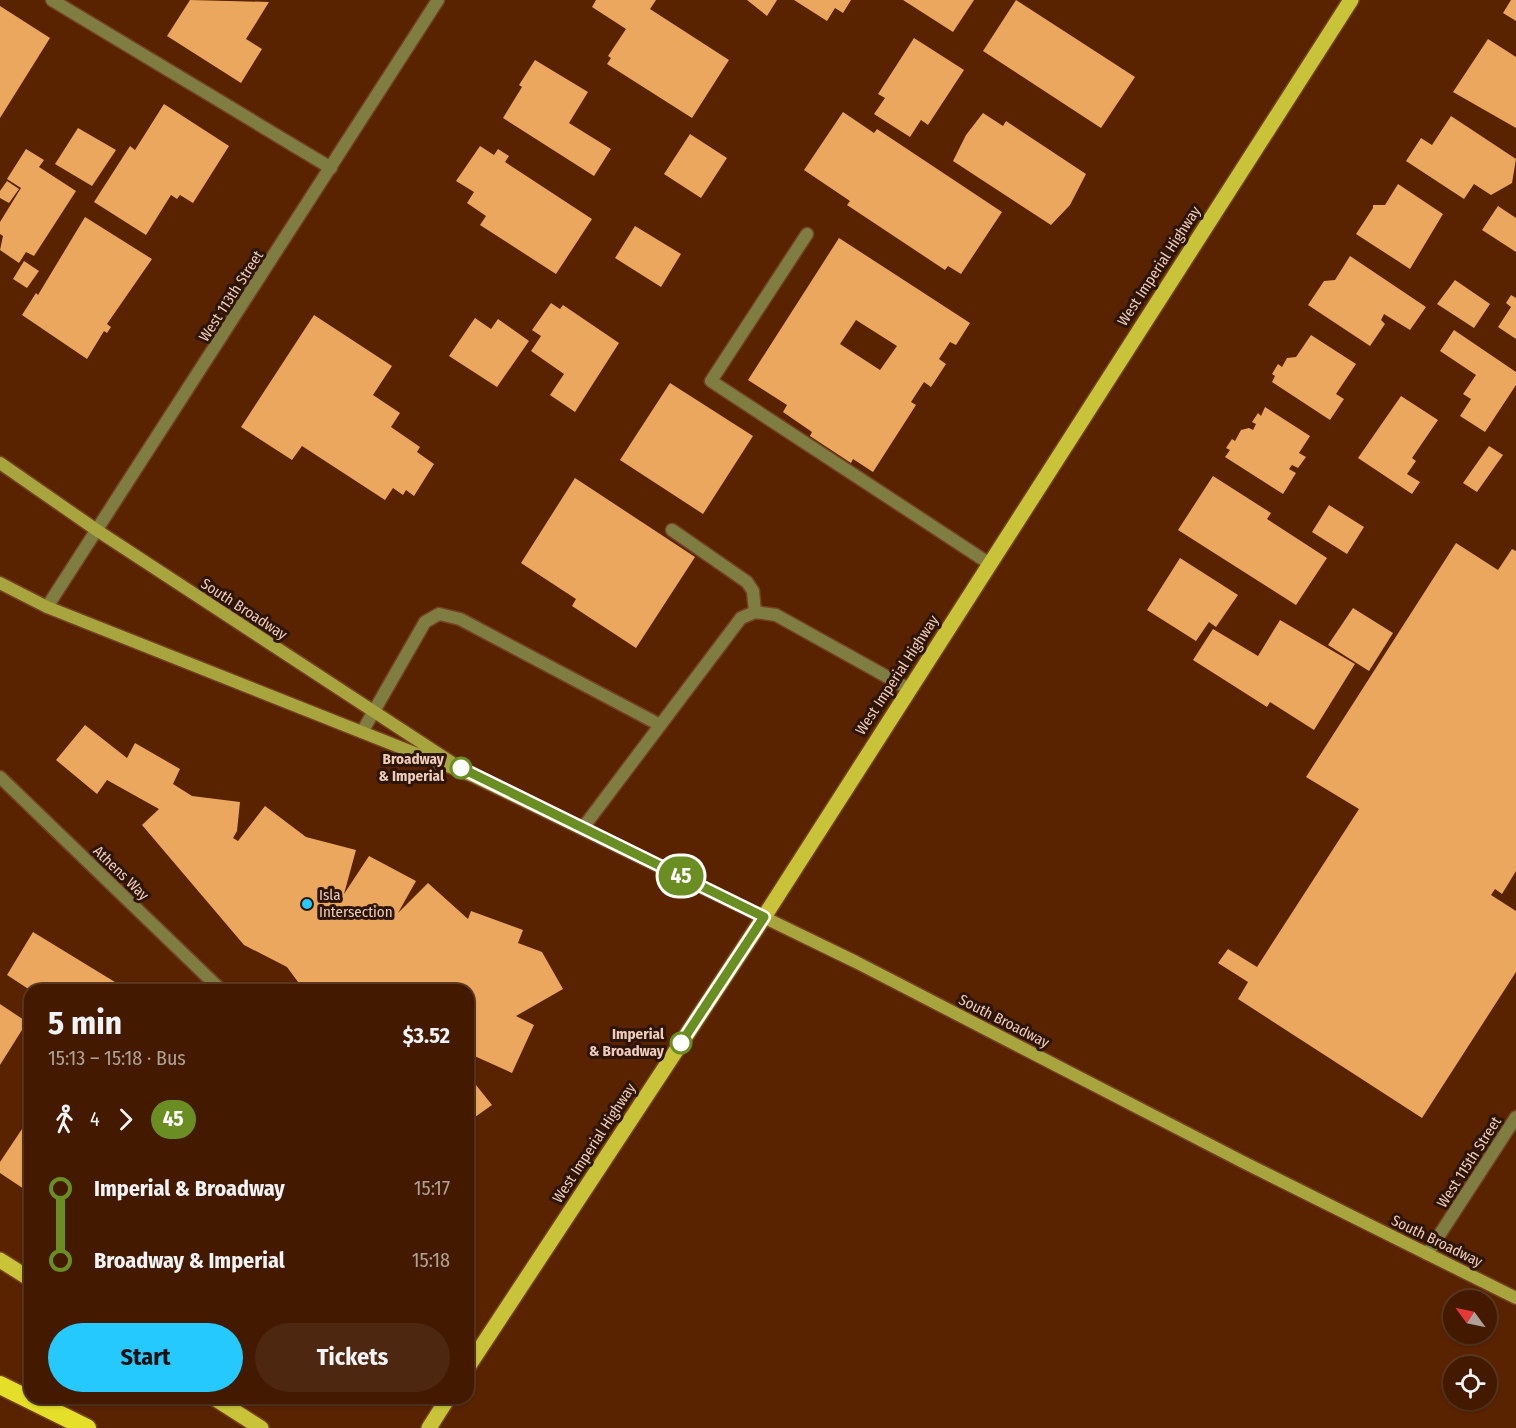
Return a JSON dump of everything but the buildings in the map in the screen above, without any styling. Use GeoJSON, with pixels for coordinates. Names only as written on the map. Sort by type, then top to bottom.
{"type":"FeatureCollection","features":[{"type":"Feature","properties":{"kind":"highway"},"geometry":{"type":"LineString","coordinates":[[0,1385],[24,1397]]}},
{"type":"Feature","properties":{"kind":"highway"},"geometry":{"type":"LineString","coordinates":[[38,1404],[87,1428]]}},
{"type":"Feature","properties":{"kind":"main road","name":"West Imperial Highway"},"geometry":{"type":"LineString","coordinates":[[474,1358],[764,917],[1352,0]]}},
{"type":"Feature","properties":{"kind":"main road","name":"South Broadway"},"geometry":{"type":"LineString","coordinates":[[0,463],[98,531],[475,777]]}},
{"type":"Feature","properties":{"kind":"main road","name":"South Broadway"},"geometry":{"type":"LineString","coordinates":[[0,583],[47,607],[475,777],[764,917],[1516,1298]]}},
{"type":"Feature","properties":{"kind":"main road"},"geometry":{"type":"LineString","coordinates":[[0,1260],[24,1275]]}},
{"type":"Feature","properties":{"kind":"main road"},"geometry":{"type":"LineString","coordinates":[[223,1404],[261,1428]]}},
{"type":"Feature","properties":{"kind":"main road"},"geometry":{"type":"LineString","coordinates":[[429,1428],[444,1404]]}},
{"type":"Feature","properties":{"kind":"street"},"geometry":{"type":"LineString","coordinates":[[52,0],[331,168]]}},
{"type":"Feature","properties":{"kind":"street","name":"West 113th Street"},"geometry":{"type":"LineString","coordinates":[[47,607],[438,0]]}},
{"type":"Feature","properties":{"kind":"street"},"geometry":{"type":"LineString","coordinates":[[807,234],[711,381],[990,564]]}},
{"type":"Feature","properties":{"kind":"street"},"geometry":{"type":"LineString","coordinates":[[672,530],[747,582],[753,591],[755,612]]}},
{"type":"Feature","properties":{"kind":"street"},"geometry":{"type":"LineString","coordinates":[[582,829],[741,618],[755,612],[776,615],[909,689]]}},
{"type":"Feature","properties":{"kind":"street"},"geometry":{"type":"LineString","coordinates":[[362,732],[425,622],[439,614],[460,619],[660,725]]}},
{"type":"Feature","properties":{"kind":"street","name":"Athens Way"},"geometry":{"type":"LineString","coordinates":[[0,777],[215,984]]}},
{"type":"Feature","properties":{"kind":"street","name":"West 115th Street"},"geometry":{"type":"LineString","coordinates":[[1427,1254],[1516,1117]]}},
{"type":"Feature","properties":{"kind":"bus line","name":"45"},"geometry":{"type":"LineString","coordinates":[[461,768],[475,777],[764,917],[681,1043]]}},
{"type":"Feature","properties":{"kind":"place","name":"Broadway & Imperial"},"geometry":{"type":"Point","coordinates":[461,768]}},
{"type":"Feature","properties":{"kind":"place","name":"Isla Intersection"},"geometry":{"type":"Point","coordinates":[307,904]}},
{"type":"Feature","properties":{"kind":"place","name":"Imperial & Broadway"},"geometry":{"type":"Point","coordinates":[681,1043]}}]}
